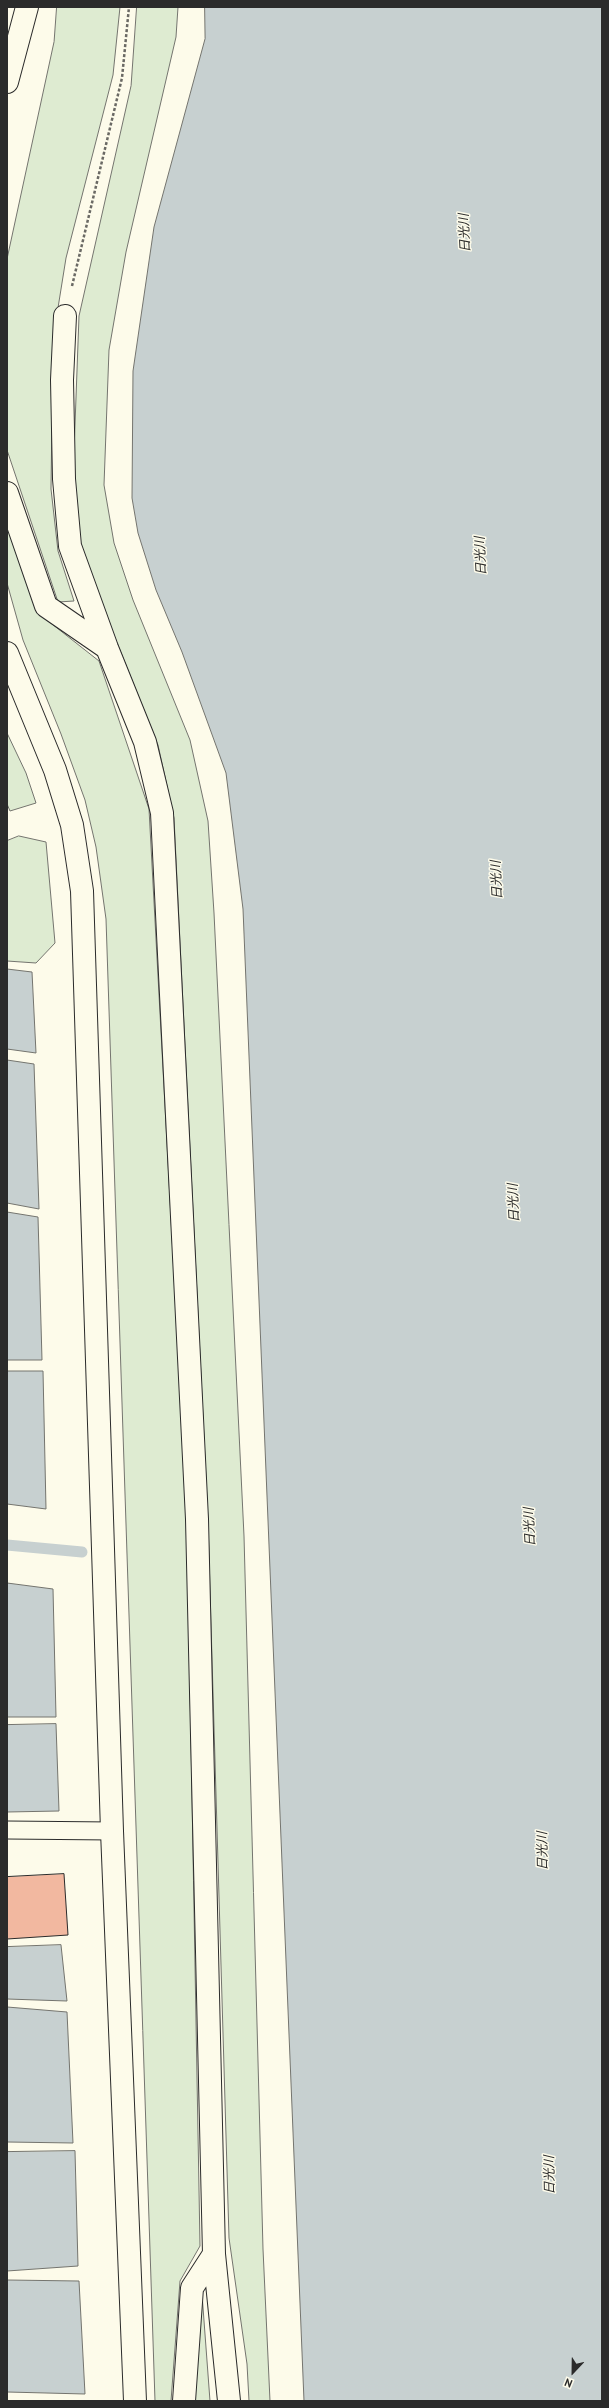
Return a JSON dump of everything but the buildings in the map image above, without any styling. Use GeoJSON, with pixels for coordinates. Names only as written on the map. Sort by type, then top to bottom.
{"type":"FeatureCollection","features":[{"type":"Feature","properties":{"kind":"street"},"geometry":{"type":"LineString","coordinates":[[8,78],[27,7]]}},
{"type":"Feature","properties":{"kind":"street"},"geometry":{"type":"LineString","coordinates":[[65,316],[62,387],[64,479],[70,546],[107,648],[145,742],[162,813],[197,1519],[214,2254],[229,2401]]}},
{"type":"Feature","properties":{"kind":"street"},"geometry":{"type":"LineString","coordinates":[[7,493],[46,606],[107,648]]}},
{"type":"Feature","properties":{"kind":"street"},"geometry":{"type":"LineString","coordinates":[[7,653],[55,770],[72,825],[82,892],[112,1832],[135,2401]]}},
{"type":"Feature","properties":{"kind":"street"},"geometry":{"type":"LineString","coordinates":[[184,2401],[192,2288],[214,2254]]}},
{"type":"Feature","properties":{"kind":"lane"},"geometry":{"type":"LineString","coordinates":[[7,1830],[112,1832]]}},
{"type":"Feature","properties":{"kind":"path"},"geometry":{"type":"LineString","coordinates":[[65,316],[122,78],[129,7]]}},
{"type":"Feature","properties":{"kind":"green space"},"geometry":{"type":"Polygon","coordinates":[[[57,7],[120,7],[113,75],[66,258],[53,339],[51,489],[58,551],[74,601],[58,602],[7,450],[7,259],[54,42],[57,7]]]}},
{"type":"Feature","properties":{"kind":"green space"},"geometry":{"type":"Polygon","coordinates":[[[137,7],[178,7],[176,37],[126,252],[109,350],[104,485],[114,543],[133,600],[190,740],[208,821],[214,913],[244,1536],[263,2249],[270,2401],[249,2401],[247,2364],[229,2238],[208,1522],[174,818],[158,745],[97,593],[81,546],[73,479],[79,316],[131,86],[137,7]]]}},
{"type":"Feature","properties":{"kind":"green space"},"geometry":{"type":"Polygon","coordinates":[[[7,522],[38,613],[99,661],[149,809],[187,1515],[200,2246],[180,2281],[171,2401],[155,2401],[106,919],[96,847],[85,800],[61,734],[23,640],[7,583],[7,522]]]}},
{"type":"Feature","properties":{"kind":"green space"},"geometry":{"type":"Polygon","coordinates":[[[7,733],[26,773],[36,803],[10,811],[7,804],[7,733]]]}},
{"type":"Feature","properties":{"kind":"green space"},"geometry":{"type":"Polygon","coordinates":[[[19,836],[46,842],[55,943],[36,963],[7,961],[7,841],[19,836]]]}},
{"type":"Feature","properties":{"kind":"green space"},"geometry":{"type":"Polygon","coordinates":[[[202,2294],[210,2401],[195,2401],[202,2294]]]}},
{"type":"Feature","properties":{"kind":"water","name":"日光川"},"geometry":{"type":"Polygon","coordinates":[[[205,7],[602,7],[602,2401],[304,2401],[243,909],[226,773],[182,652],[156,590],[138,533],[132,498],[133,371],[154,227],[205,39],[205,7]]]}},
{"type":"Feature","properties":{"kind":"water"},"geometry":{"type":"Polygon","coordinates":[[[7,969],[32,972],[36,1053],[7,1049],[7,969]]]}},
{"type":"Feature","properties":{"kind":"water"},"geometry":{"type":"Polygon","coordinates":[[[7,1060],[34,1064],[39,1209],[7,1203],[7,1060]]]}},
{"type":"Feature","properties":{"kind":"water"},"geometry":{"type":"Polygon","coordinates":[[[7,1212],[38,1217],[42,1360],[7,1360],[7,1212]]]}},
{"type":"Feature","properties":{"kind":"water"},"geometry":{"type":"Polygon","coordinates":[[[7,1371],[43,1371],[46,1509],[7,1504],[7,1371]]]}},
{"type":"Feature","properties":{"kind":"water"},"geometry":{"type":"Polygon","coordinates":[[[7,1583],[53,1589],[56,1717],[7,1717],[7,1583]]]}},
{"type":"Feature","properties":{"kind":"water"},"geometry":{"type":"Polygon","coordinates":[[[56,1724],[59,1811],[7,1812],[7,1725],[56,1724]]]}},
{"type":"Feature","properties":{"kind":"water"},"geometry":{"type":"Polygon","coordinates":[[[61,1945],[67,2001],[7,1999],[7,1947],[61,1945]]]}},
{"type":"Feature","properties":{"kind":"water"},"geometry":{"type":"Polygon","coordinates":[[[7,2007],[67,2012],[73,2143],[7,2142],[7,2007]]]}},
{"type":"Feature","properties":{"kind":"water"},"geometry":{"type":"Polygon","coordinates":[[[75,2151],[78,2266],[7,2271],[7,2152],[75,2151]]]}},
{"type":"Feature","properties":{"kind":"water"},"geometry":{"type":"Polygon","coordinates":[[[7,2280],[79,2281],[85,2394],[7,2392],[7,2280]]]}},
{"type":"Feature","properties":{"kind":"waterway"},"geometry":{"type":"LineString","coordinates":[[7,1545],[82,1552]]}}]}
